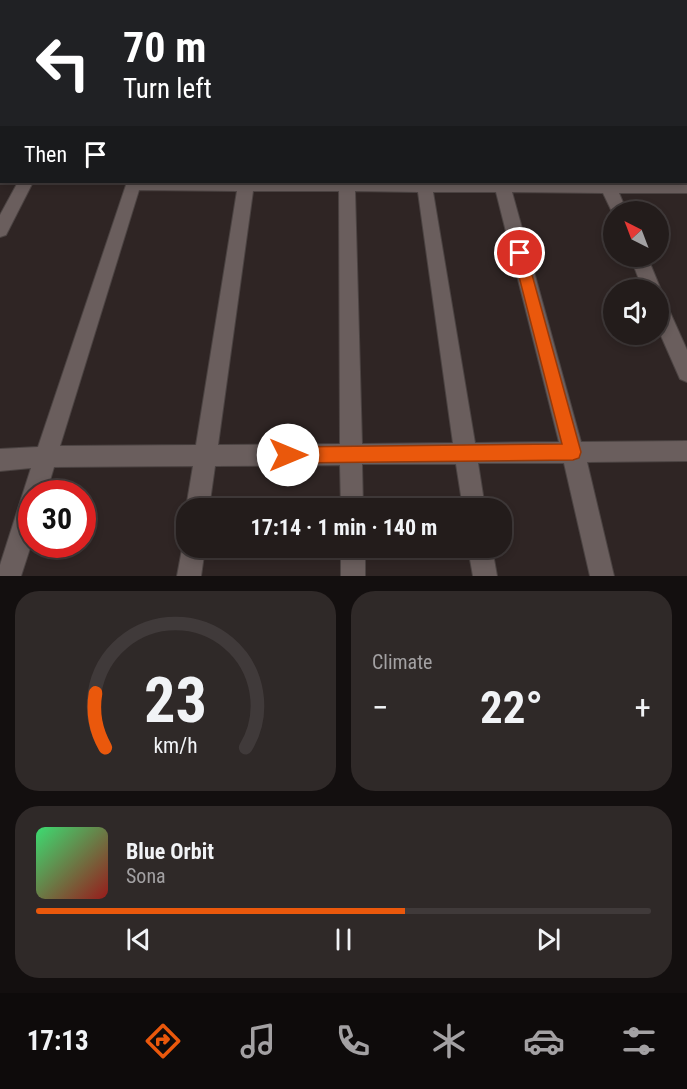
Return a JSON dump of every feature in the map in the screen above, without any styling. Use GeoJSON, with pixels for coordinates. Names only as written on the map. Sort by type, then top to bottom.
{"type":"FeatureCollection","features":[{"type":"Feature","properties":{"kind":"street"},"geometry":{"type":"LineString","coordinates":[[0,231],[24,183]]}},
{"type":"Feature","properties":{"kind":"street"},"geometry":{"type":"LineString","coordinates":[[38,480],[133,183],[607,184],[687,188]]}},
{"type":"Feature","properties":{"kind":"street"},"geometry":{"type":"LineString","coordinates":[[199,498],[246,184]]}},
{"type":"Feature","properties":{"kind":"street"},"geometry":{"type":"LineString","coordinates":[[348,184],[352,498]]}},
{"type":"Feature","properties":{"kind":"street"},"geometry":{"type":"LineString","coordinates":[[424,184],[472,498]]}},
{"type":"Feature","properties":{"kind":"street"},"geometry":{"type":"LineString","coordinates":[[502,184],[573,452],[602,576]]}},
{"type":"Feature","properties":{"kind":"street"},"geometry":{"type":"LineString","coordinates":[[607,184],[614,201]]}},
{"type":"Feature","properties":{"kind":"street"},"geometry":{"type":"LineString","coordinates":[[669,331],[687,373]]}},
{"type":"Feature","properties":{"kind":"street"},"geometry":{"type":"LineString","coordinates":[[0,459],[687,451]]}},
{"type":"Feature","properties":{"kind":"street"},"geometry":{"type":"LineString","coordinates":[[9,576],[9,547],[18,529]]}},
{"type":"Feature","properties":{"kind":"street"},"geometry":{"type":"LineString","coordinates":[[189,576],[192,558]]}},
{"type":"Feature","properties":{"kind":"street"},"geometry":{"type":"LineString","coordinates":[[353,558],[353,576]]}},
{"type":"Feature","properties":{"kind":"street"},"geometry":{"type":"LineString","coordinates":[[482,558],[485,576]]}},
{"type":"Feature","properties":{"kind":"route"},"geometry":{"type":"LineString","coordinates":[[288,455],[573,452],[520,253]]}}]}
